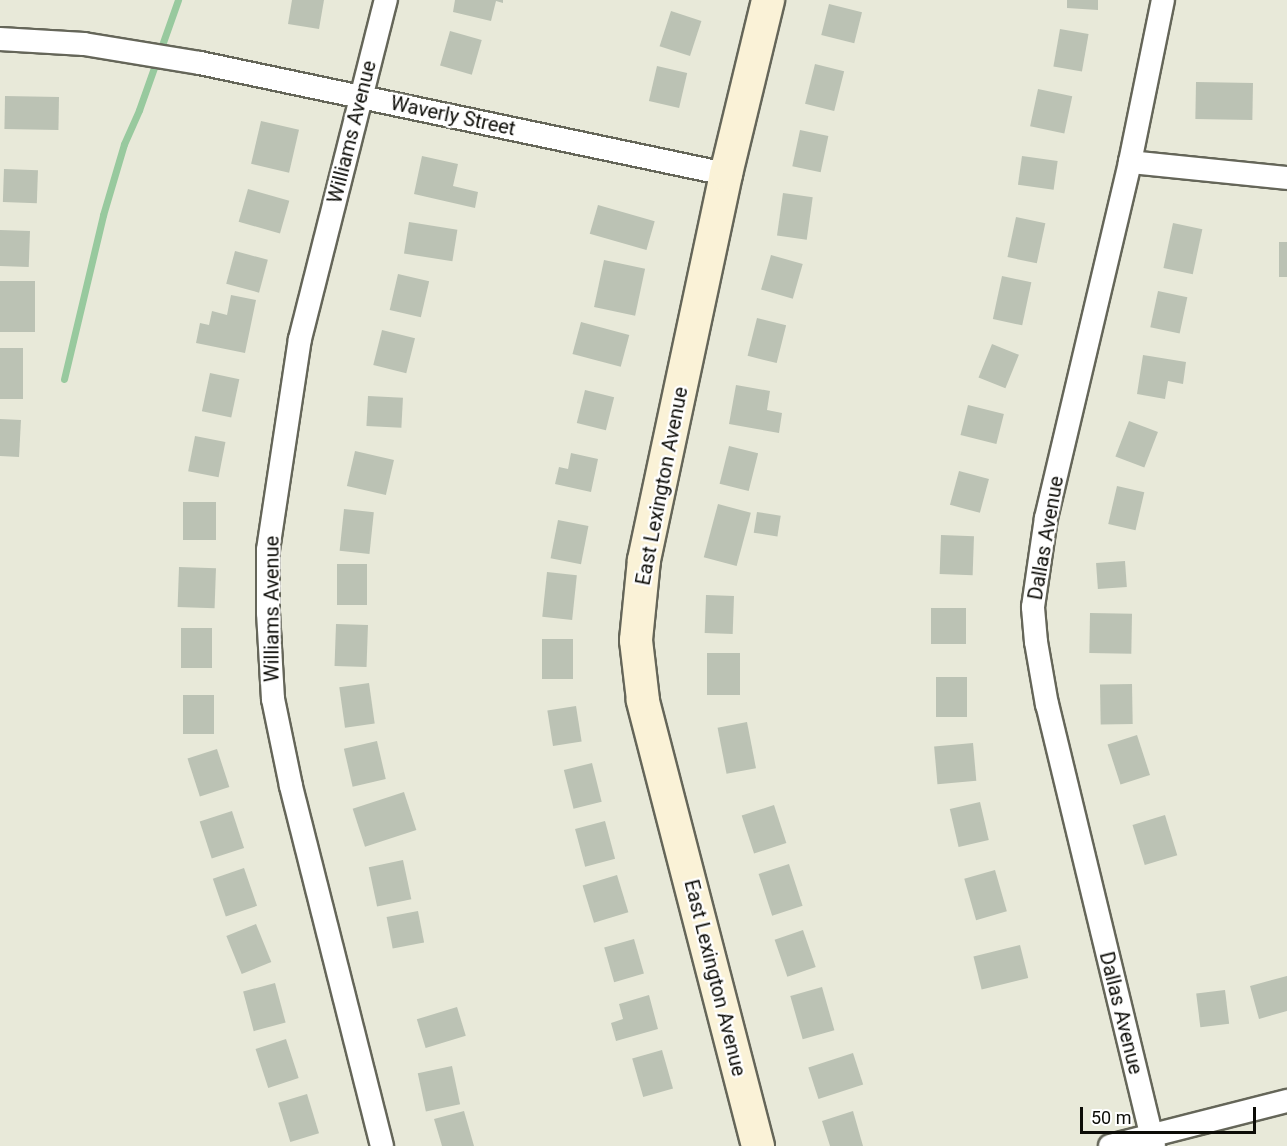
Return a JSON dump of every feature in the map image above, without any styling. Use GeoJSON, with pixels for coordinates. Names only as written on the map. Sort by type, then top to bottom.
{"type":"FeatureCollection","features":[{"type":"Feature","properties":{"kind":"main road","name":"East Lexington Avenue"},"geometry":{"type":"LineString","coordinates":[[758,1146],[643,700],[636,640],[644,560],[726,174],[768,0]]}},
{"type":"Feature","properties":{"kind":"street","name":"Williams Avenue"},"geometry":{"type":"LineString","coordinates":[[382,1146],[289,776],[273,699],[268,613],[268,550],[300,339],[386,0]]}},
{"type":"Feature","properties":{"kind":"street","name":"Dallas Avenue"},"geometry":{"type":"LineString","coordinates":[[1152,1141],[1047,705],[1036,642],[1033,607],[1046,518],[1130,162],[1163,0]]}},
{"type":"Feature","properties":{"kind":"street","name":"Waverly Street"},"geometry":{"type":"LineString","coordinates":[[0,39],[96,46],[200,63],[726,174]]}},
{"type":"Feature","properties":{"kind":"street"},"geometry":{"type":"LineString","coordinates":[[1130,162],[1287,178]]}},
{"type":"Feature","properties":{"kind":"street"},"geometry":{"type":"LineString","coordinates":[[1110,1146],[1152,1141],[1287,1101]]}},
{"type":"Feature","properties":{"kind":"building"},"geometry":{"type":"Polygon","coordinates":[[[292,0],[324,0],[319,29],[288,24],[292,0]]]}},
{"type":"Feature","properties":{"kind":"building"},"geometry":{"type":"Polygon","coordinates":[[[455,0],[503,0],[503,3],[496,1],[491,21],[453,12],[455,0]]]}},
{"type":"Feature","properties":{"kind":"building"},"geometry":{"type":"Polygon","coordinates":[[[1067,0],[1098,0],[1098,10],[1067,8],[1067,0]]]}},
{"type":"Feature","properties":{"kind":"building"},"geometry":{"type":"Polygon","coordinates":[[[829,4],[862,12],[854,43],[821,35],[829,4]]]}},
{"type":"Feature","properties":{"kind":"building"},"geometry":{"type":"Polygon","coordinates":[[[671,11],[701,21],[690,56],[660,46],[671,11]]]}},
{"type":"Feature","properties":{"kind":"building"},"geometry":{"type":"Polygon","coordinates":[[[1060,29],[1089,34],[1082,71],[1053,66],[1060,29]]]}},
{"type":"Feature","properties":{"kind":"building"},"geometry":{"type":"Polygon","coordinates":[[[450,31],[482,40],[472,75],[440,66],[450,31]]]}},
{"type":"Feature","properties":{"kind":"building"},"geometry":{"type":"Polygon","coordinates":[[[815,64],[844,71],[834,111],[805,104],[815,64]]]}},
{"type":"Feature","properties":{"kind":"building"},"geometry":{"type":"Polygon","coordinates":[[[657,66],[687,73],[679,108],[649,101],[657,66]]]}},
{"type":"Feature","properties":{"kind":"building"},"geometry":{"type":"Polygon","coordinates":[[[1196,82],[1253,83],[1252,120],[1195,119],[1196,82]]]}},
{"type":"Feature","properties":{"kind":"building"},"geometry":{"type":"Polygon","coordinates":[[[1038,89],[1072,96],[1064,133],[1030,126],[1038,89]]]}},
{"type":"Feature","properties":{"kind":"building"},"geometry":{"type":"Polygon","coordinates":[[[5,96],[59,97],[58,130],[4,129],[5,96]]]}},
{"type":"Feature","properties":{"kind":"building"},"geometry":{"type":"Polygon","coordinates":[[[261,121],[299,130],[289,173],[251,164],[261,121]]]}},
{"type":"Feature","properties":{"kind":"building"},"geometry":{"type":"Polygon","coordinates":[[[800,130],[828,136],[821,172],[792,166],[800,130]]]}},
{"type":"Feature","properties":{"kind":"building"},"geometry":{"type":"Polygon","coordinates":[[[422,156],[458,164],[453,186],[478,192],[475,208],[414,194],[422,156]]]}},
{"type":"Feature","properties":{"kind":"building"},"geometry":{"type":"Polygon","coordinates":[[[1022,156],[1058,161],[1054,190],[1018,185],[1022,156]]]}},
{"type":"Feature","properties":{"kind":"building"},"geometry":{"type":"Polygon","coordinates":[[[4,169],[38,170],[37,203],[3,202],[4,169]]]}},
{"type":"Feature","properties":{"kind":"building"},"geometry":{"type":"Polygon","coordinates":[[[248,189],[289,201],[280,234],[239,222],[248,189]]]}},
{"type":"Feature","properties":{"kind":"building"},"geometry":{"type":"Polygon","coordinates":[[[783,193],[813,197],[807,240],[777,236],[783,193]]]}},
{"type":"Feature","properties":{"kind":"building"},"geometry":{"type":"Polygon","coordinates":[[[598,205],[655,221],[646,250],[590,234],[598,205]]]}},
{"type":"Feature","properties":{"kind":"building"},"geometry":{"type":"Polygon","coordinates":[[[1016,217],[1045,223],[1037,263],[1007,257],[1016,217]]]}},
{"type":"Feature","properties":{"kind":"building"},"geometry":{"type":"Polygon","coordinates":[[[409,222],[457,230],[452,261],[404,254],[409,222]]]}},
{"type":"Feature","properties":{"kind":"building"},"geometry":{"type":"Polygon","coordinates":[[[1173,223],[1202,229],[1193,274],[1163,268],[1173,223]]]}},
{"type":"Feature","properties":{"kind":"building"},"geometry":{"type":"Polygon","coordinates":[[[0,230],[30,231],[29,267],[0,266],[0,230]]]}},
{"type":"Feature","properties":{"kind":"building"},"geometry":{"type":"Polygon","coordinates":[[[1279,242],[1287,242],[1287,277],[1279,277],[1279,242]]]}},
{"type":"Feature","properties":{"kind":"building"},"geometry":{"type":"Polygon","coordinates":[[[235,251],[268,260],[259,293],[226,284],[235,251]]]}},
{"type":"Feature","properties":{"kind":"building"},"geometry":{"type":"Polygon","coordinates":[[[771,255],[803,264],[793,299],[761,290],[771,255]]]}},
{"type":"Feature","properties":{"kind":"building"},"geometry":{"type":"Polygon","coordinates":[[[604,260],[645,269],[635,316],[594,307],[604,260]]]}},
{"type":"Feature","properties":{"kind":"building"},"geometry":{"type":"Polygon","coordinates":[[[398,274],[429,281],[421,317],[390,310],[398,274]]]}},
{"type":"Feature","properties":{"kind":"building"},"geometry":{"type":"Polygon","coordinates":[[[1002,276],[1031,282],[1022,325],[993,319],[1002,276]]]}},
{"type":"Feature","properties":{"kind":"building"},"geometry":{"type":"Polygon","coordinates":[[[0,281],[35,281],[35,332],[0,332],[0,281]]]}},
{"type":"Feature","properties":{"kind":"building"},"geometry":{"type":"Polygon","coordinates":[[[1158,291],[1187,297],[1180,333],[1150,327],[1158,291]]]}},
{"type":"Feature","properties":{"kind":"building"},"geometry":{"type":"Polygon","coordinates":[[[231,295],[256,300],[245,353],[196,343],[200,323],[209,325],[212,311],[227,315],[231,295]]]}},
{"type":"Feature","properties":{"kind":"building"},"geometry":{"type":"Polygon","coordinates":[[[757,318],[786,325],[777,363],[748,356],[757,318]]]}},
{"type":"Feature","properties":{"kind":"building"},"geometry":{"type":"Polygon","coordinates":[[[581,322],[629,335],[621,367],[572,354],[581,322]]]}},
{"type":"Feature","properties":{"kind":"building"},"geometry":{"type":"Polygon","coordinates":[[[382,330],[415,338],[406,373],[373,365],[382,330]]]}},
{"type":"Feature","properties":{"kind":"building"},"geometry":{"type":"Polygon","coordinates":[[[992,344],[1019,355],[1005,388],[979,377],[992,344]]]}},
{"type":"Feature","properties":{"kind":"building"},"geometry":{"type":"Polygon","coordinates":[[[0,348],[23,348],[23,399],[0,399],[0,348]]]}},
{"type":"Feature","properties":{"kind":"building"},"geometry":{"type":"Polygon","coordinates":[[[1143,355],[1186,362],[1183,384],[1168,381],[1165,399],[1137,394],[1143,355]]]}},
{"type":"Feature","properties":{"kind":"building"},"geometry":{"type":"Polygon","coordinates":[[[210,373],[239,379],[231,417],[202,411],[210,373]]]}},
{"type":"Feature","properties":{"kind":"building"},"geometry":{"type":"Polygon","coordinates":[[[736,385],[770,391],[767,410],[782,413],[779,433],[729,424],[736,385]]]}},
{"type":"Feature","properties":{"kind":"building"},"geometry":{"type":"Polygon","coordinates":[[[585,390],[614,397],[606,430],[577,423],[585,390]]]}},
{"type":"Feature","properties":{"kind":"building"},"geometry":{"type":"Polygon","coordinates":[[[368,396],[403,398],[401,428],[366,426],[368,396]]]}},
{"type":"Feature","properties":{"kind":"building"},"geometry":{"type":"Polygon","coordinates":[[[968,405],[1004,414],[996,444],[961,435],[968,405]]]}},
{"type":"Feature","properties":{"kind":"building"},"geometry":{"type":"Polygon","coordinates":[[[0,419],[21,420],[19,457],[0,456],[0,419]]]}},
{"type":"Feature","properties":{"kind":"building"},"geometry":{"type":"Polygon","coordinates":[[[1129,421],[1158,432],[1144,468],[1115,456],[1129,421]]]}},
{"type":"Feature","properties":{"kind":"building"},"geometry":{"type":"Polygon","coordinates":[[[195,436],[225,442],[219,477],[188,471],[195,436]]]}},
{"type":"Feature","properties":{"kind":"building"},"geometry":{"type":"Polygon","coordinates":[[[729,446],[758,453],[749,491],[720,484],[729,446]]]}},
{"type":"Feature","properties":{"kind":"building"},"geometry":{"type":"Polygon","coordinates":[[[355,451],[394,460],[386,495],[347,486],[355,451]]]}},
{"type":"Feature","properties":{"kind":"building"},"geometry":{"type":"Polygon","coordinates":[[[571,453],[598,459],[591,492],[555,484],[559,467],[568,469],[571,453]]]}},
{"type":"Feature","properties":{"kind":"building"},"geometry":{"type":"Polygon","coordinates":[[[959,471],[989,479],[980,513],[950,505],[959,471]]]}},
{"type":"Feature","properties":{"kind":"building"},"geometry":{"type":"Polygon","coordinates":[[[1117,486],[1144,492],[1136,530],[1108,524],[1117,486]]]}},
{"type":"Feature","properties":{"kind":"building"},"geometry":{"type":"Polygon","coordinates":[[[183,502],[216,502],[216,540],[183,540],[183,502]]]}},
{"type":"Feature","properties":{"kind":"building"},"geometry":{"type":"Polygon","coordinates":[[[718,504],[751,513],[737,566],[704,557],[718,504]]]}},
{"type":"Feature","properties":{"kind":"building"},"geometry":{"type":"Polygon","coordinates":[[[344,509],[374,512],[369,554],[340,551],[344,509]]]}},
{"type":"Feature","properties":{"kind":"building"},"geometry":{"type":"Polygon","coordinates":[[[757,512],[781,516],[777,536],[754,533],[757,512]]]}},
{"type":"Feature","properties":{"kind":"building"},"geometry":{"type":"Polygon","coordinates":[[[558,520],[588,526],[581,564],[551,558],[558,520]]]}},
{"type":"Feature","properties":{"kind":"building"},"geometry":{"type":"Polygon","coordinates":[[[941,535],[974,536],[973,575],[940,574],[941,535]]]}},
{"type":"Feature","properties":{"kind":"building"},"geometry":{"type":"Polygon","coordinates":[[[1125,561],[1127,587],[1098,589],[1096,563],[1125,561]]]}},
{"type":"Feature","properties":{"kind":"building"},"geometry":{"type":"Polygon","coordinates":[[[337,564],[367,564],[367,605],[337,605],[337,564]]]}},
{"type":"Feature","properties":{"kind":"building"},"geometry":{"type":"Polygon","coordinates":[[[179,567],[216,568],[215,608],[178,607],[179,567]]]}},
{"type":"Feature","properties":{"kind":"building"},"geometry":{"type":"Polygon","coordinates":[[[547,572],[577,575],[572,620],[542,617],[547,572]]]}},
{"type":"Feature","properties":{"kind":"building"},"geometry":{"type":"Polygon","coordinates":[[[706,595],[734,596],[733,634],[705,633],[706,595]]]}},
{"type":"Feature","properties":{"kind":"building"},"geometry":{"type":"Polygon","coordinates":[[[931,608],[966,608],[966,644],[931,644],[931,608]]]}},
{"type":"Feature","properties":{"kind":"building"},"geometry":{"type":"Polygon","coordinates":[[[1090,613],[1132,614],[1131,654],[1089,653],[1090,613]]]}},
{"type":"Feature","properties":{"kind":"building"},"geometry":{"type":"Polygon","coordinates":[[[336,624],[368,625],[367,667],[335,666],[336,624]]]}},
{"type":"Feature","properties":{"kind":"building"},"geometry":{"type":"Polygon","coordinates":[[[181,628],[212,628],[212,668],[181,668],[181,628]]]}},
{"type":"Feature","properties":{"kind":"building"},"geometry":{"type":"Polygon","coordinates":[[[542,639],[573,639],[573,679],[542,679],[542,639]]]}},
{"type":"Feature","properties":{"kind":"building"},"geometry":{"type":"Polygon","coordinates":[[[707,653],[740,653],[740,695],[707,695],[707,653]]]}},
{"type":"Feature","properties":{"kind":"building"},"geometry":{"type":"Polygon","coordinates":[[[936,677],[967,677],[967,717],[936,717],[936,677]]]}},
{"type":"Feature","properties":{"kind":"building"},"geometry":{"type":"Polygon","coordinates":[[[369,683],[375,724],[345,728],[339,687],[369,683]]]}},
{"type":"Feature","properties":{"kind":"building"},"geometry":{"type":"Polygon","coordinates":[[[1132,684],[1133,724],[1101,725],[1100,685],[1132,684]]]}},
{"type":"Feature","properties":{"kind":"building"},"geometry":{"type":"Polygon","coordinates":[[[183,695],[214,695],[214,734],[183,734],[183,695]]]}},
{"type":"Feature","properties":{"kind":"building"},"geometry":{"type":"Polygon","coordinates":[[[576,706],[582,742],[553,746],[547,711],[576,706]]]}},
{"type":"Feature","properties":{"kind":"building"},"geometry":{"type":"Polygon","coordinates":[[[747,722],[756,768],[727,774],[718,728],[747,722]]]}},
{"type":"Feature","properties":{"kind":"building"},"geometry":{"type":"Polygon","coordinates":[[[1137,735],[1150,775],[1120,785],[1108,745],[1137,735]]]}},
{"type":"Feature","properties":{"kind":"building"},"geometry":{"type":"Polygon","coordinates":[[[377,741],[386,779],[353,787],[344,749],[377,741]]]}},
{"type":"Feature","properties":{"kind":"building"},"geometry":{"type":"Polygon","coordinates":[[[973,743],[976,781],[937,784],[934,746],[973,743]]]}},
{"type":"Feature","properties":{"kind":"building"},"geometry":{"type":"Polygon","coordinates":[[[217,749],[229,787],[200,797],[188,759],[217,749]]]}},
{"type":"Feature","properties":{"kind":"building"},"geometry":{"type":"Polygon","coordinates":[[[592,763],[602,802],[574,809],[564,770],[592,763]]]}},
{"type":"Feature","properties":{"kind":"building"},"geometry":{"type":"Polygon","coordinates":[[[404,792],[416,830],[365,847],[353,809],[404,792]]]}},
{"type":"Feature","properties":{"kind":"building"},"geometry":{"type":"Polygon","coordinates":[[[980,802],[989,840],[959,847],[950,809],[980,802]]]}},
{"type":"Feature","properties":{"kind":"building"},"geometry":{"type":"Polygon","coordinates":[[[774,805],[786,843],[754,854],[742,816],[774,805]]]}},
{"type":"Feature","properties":{"kind":"building"},"geometry":{"type":"Polygon","coordinates":[[[232,811],[244,848],[212,859],[200,822],[232,811]]]}},
{"type":"Feature","properties":{"kind":"building"},"geometry":{"type":"Polygon","coordinates":[[[1165,815],[1177,855],[1145,865],[1132,825],[1165,815]]]}},
{"type":"Feature","properties":{"kind":"building"},"geometry":{"type":"Polygon","coordinates":[[[605,821],[615,859],[585,867],[575,829],[605,821]]]}},
{"type":"Feature","properties":{"kind":"building"},"geometry":{"type":"Polygon","coordinates":[[[403,860],[411,899],[377,906],[369,867],[403,860]]]}},
{"type":"Feature","properties":{"kind":"building"},"geometry":{"type":"Polygon","coordinates":[[[789,864],[803,906],[772,916],[759,874],[789,864]]]}},
{"type":"Feature","properties":{"kind":"building"},"geometry":{"type":"Polygon","coordinates":[[[244,868],[257,906],[226,917],[213,879],[244,868]]]}},
{"type":"Feature","properties":{"kind":"building"},"geometry":{"type":"Polygon","coordinates":[[[995,870],[1007,911],[976,920],[964,879],[995,870]]]}},
{"type":"Feature","properties":{"kind":"building"},"geometry":{"type":"Polygon","coordinates":[[[617,875],[628,912],[594,923],[583,886],[617,875]]]}},
{"type":"Feature","properties":{"kind":"building"},"geometry":{"type":"Polygon","coordinates":[[[418,911],[424,942],[393,949],[387,917],[418,911]]]}},
{"type":"Feature","properties":{"kind":"building"},"geometry":{"type":"Polygon","coordinates":[[[256,924],[271,962],[242,974],[226,936],[256,924]]]}},
{"type":"Feature","properties":{"kind":"building"},"geometry":{"type":"Polygon","coordinates":[[[803,930],[816,967],[787,977],[775,940],[803,930]]]}},
{"type":"Feature","properties":{"kind":"building"},"geometry":{"type":"Polygon","coordinates":[[[634,939],[644,974],[614,982],[604,948],[634,939]]]}},
{"type":"Feature","properties":{"kind":"building"},"geometry":{"type":"Polygon","coordinates":[[[1020,945],[1028,978],[982,990],[973,957],[1020,945]]]}},
{"type":"Feature","properties":{"kind":"building"},"geometry":{"type":"Polygon","coordinates":[[[1287,976],[1287,1011],[1259,1019],[1250,986],[1287,976]]]}},
{"type":"Feature","properties":{"kind":"building"},"geometry":{"type":"Polygon","coordinates":[[[275,983],[286,1023],[254,1031],[243,992],[275,983]]]}},
{"type":"Feature","properties":{"kind":"building"},"geometry":{"type":"Polygon","coordinates":[[[822,987],[834,1030],[803,1039],[790,996],[822,987]]]}},
{"type":"Feature","properties":{"kind":"building"},"geometry":{"type":"Polygon","coordinates":[[[1225,990],[1229,1024],[1200,1027],[1196,994],[1225,990]]]}},
{"type":"Feature","properties":{"kind":"building"},"geometry":{"type":"Polygon","coordinates":[[[649,995],[658,1029],[616,1041],[611,1023],[623,1019],[619,1004],[649,995]]]}},
{"type":"Feature","properties":{"kind":"building"},"geometry":{"type":"Polygon","coordinates":[[[457,1007],[466,1036],[426,1048],[417,1019],[457,1007]]]}},
{"type":"Feature","properties":{"kind":"building"},"geometry":{"type":"Polygon","coordinates":[[[286,1039],[299,1078],[268,1088],[256,1049],[286,1039]]]}},
{"type":"Feature","properties":{"kind":"building"},"geometry":{"type":"Polygon","coordinates":[[[662,1050],[673,1088],[643,1097],[632,1059],[662,1050]]]}},
{"type":"Feature","properties":{"kind":"building"},"geometry":{"type":"Polygon","coordinates":[[[853,1053],[863,1084],[818,1099],[808,1068],[853,1053]]]}},
{"type":"Feature","properties":{"kind":"building"},"geometry":{"type":"Polygon","coordinates":[[[452,1066],[460,1104],[426,1111],[418,1073],[452,1066]]]}},
{"type":"Feature","properties":{"kind":"building"},"geometry":{"type":"Polygon","coordinates":[[[307,1094],[319,1133],[290,1142],[278,1103],[307,1094]]]}},
{"type":"Feature","properties":{"kind":"building"},"geometry":{"type":"Polygon","coordinates":[[[464,1111],[474,1146],[442,1146],[434,1119],[464,1111]]]}},
{"type":"Feature","properties":{"kind":"building"},"geometry":{"type":"Polygon","coordinates":[[[853,1111],[863,1146],[830,1146],[822,1121],[853,1111]]]}},
{"type":"Feature","properties":{"kind":"waterway"},"geometry":{"type":"LineString","coordinates":[[64,379],[103,215],[124,144],[139,110],[178,0]]}}]}
